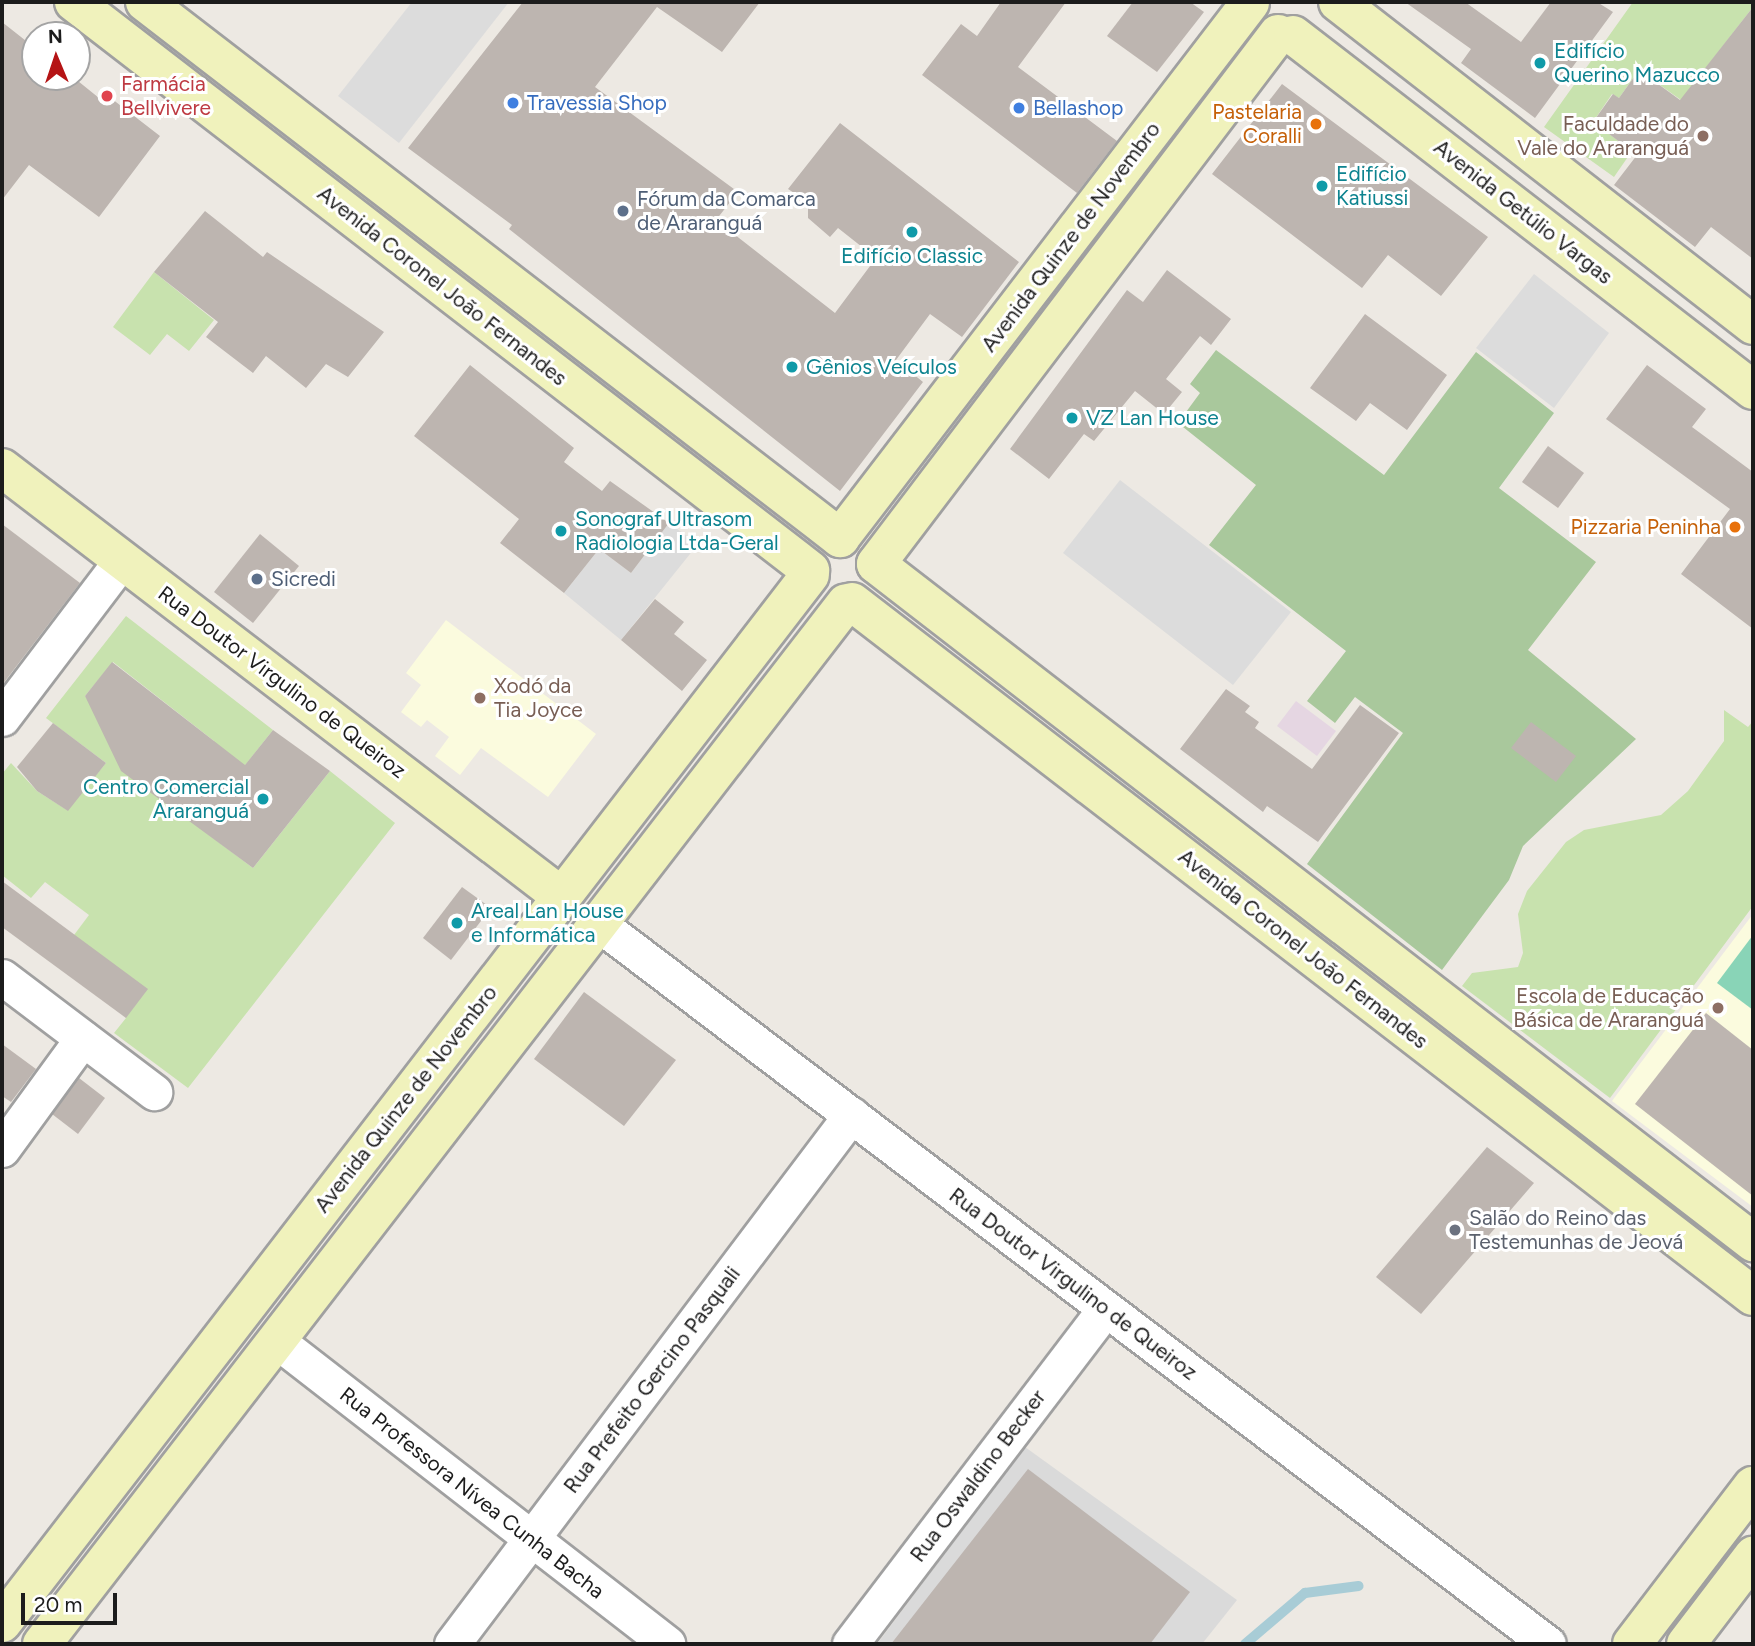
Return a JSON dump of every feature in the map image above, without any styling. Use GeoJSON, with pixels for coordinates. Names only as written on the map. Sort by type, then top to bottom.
{"type":"FeatureCollection","features":[{"type":"Feature","properties":{"kind":"street","name":"Avenida Coronel João Fernandes"},"geometry":{"type":"LineString","coordinates":[[74,2],[810,572]]}},
{"type":"Feature","properties":{"kind":"street","name":"Avenida Coronel João Fernandes"},"geometry":{"type":"LineString","coordinates":[[145,2],[840,538]]}},
{"type":"Feature","properties":{"kind":"street","name":"Avenida Quinze de Novembro"},"geometry":{"type":"LineString","coordinates":[[840,538],[1250,2]]}},
{"type":"Feature","properties":{"kind":"street","name":"Avenida Getúlio Vargas"},"geometry":{"type":"LineString","coordinates":[[1250,2],[1259,22],[1286,34],[1753,390]]}},
{"type":"Feature","properties":{"kind":"street","name":"Avenida Quinze de Novembro"},"geometry":{"type":"LineString","coordinates":[[876,564],[1286,34],[1314,24],[1325,2]]}},
{"type":"Feature","properties":{"kind":"street"},"geometry":{"type":"LineString","coordinates":[[1338,2],[1753,325]]}},
{"type":"Feature","properties":{"kind":"street","name":"Rua Doutor Virgulino de Queiroz"},"geometry":{"type":"LineString","coordinates":[[2,468],[562,897]]}},
{"type":"Feature","properties":{"kind":"street"},"geometry":{"type":"LineString","coordinates":[[42,1644],[849,603],[873,583],[876,564],[859,541],[840,538],[816,551],[810,572],[827,599],[849,603]]}},
{"type":"Feature","properties":{"kind":"street"},"geometry":{"type":"LineString","coordinates":[[2,718],[122,560]]}},
{"type":"Feature","properties":{"kind":"street","name":"Avenida Coronel João Fernandes"},"geometry":{"type":"LineString","coordinates":[[876,564],[1753,1242]]}},
{"type":"Feature","properties":{"kind":"street","name":"Avenida Quinze de Novembro"},"geometry":{"type":"LineString","coordinates":[[2,1623],[810,572]]}},
{"type":"Feature","properties":{"kind":"street","name":"Avenida Coronel João Fernandes"},"geometry":{"type":"LineString","coordinates":[[849,603],[1753,1296]]}},
{"type":"Feature","properties":{"kind":"street"},"geometry":{"type":"LineString","coordinates":[[562,897],[581,887],[595,891],[604,910],[599,924]]}},
{"type":"Feature","properties":{"kind":"street","name":"Rua Doutor Virgulino de Queiroz"},"geometry":{"type":"LineString","coordinates":[[599,924],[1548,1644]]}},
{"type":"Feature","properties":{"kind":"street"},"geometry":{"type":"LineString","coordinates":[[2,977],[154,1092]]}},
{"type":"Feature","properties":{"kind":"street"},"geometry":{"type":"LineString","coordinates":[[2,1149],[83,1038]]}},
{"type":"Feature","properties":{"kind":"street","name":"Rua Prefeito Gercino Pasquali"},"geometry":{"type":"LineString","coordinates":[[452,1644],[851,1115]]}},
{"type":"Feature","properties":{"kind":"street","name":"Rua Oswaldino Becker"},"geometry":{"type":"LineString","coordinates":[[850,1644],[1105,1309]]}},
{"type":"Feature","properties":{"kind":"street","name":"Rua Professora Nívea Cunha Bacha"},"geometry":{"type":"LineString","coordinates":[[276,1341],[667,1644]]}},
{"type":"Feature","properties":{"kind":"street"},"geometry":{"type":"LineString","coordinates":[[1632,1644],[1753,1486]]}},
{"type":"Feature","properties":{"kind":"street"},"geometry":{"type":"LineString","coordinates":[[1686,1644],[1753,1556]]}},
{"type":"Feature","properties":{"kind":"shaded area"},"geometry":{"type":"Polygon","coordinates":[[[412,2],[509,2],[399,143],[338,96],[412,2]]]}},
{"type":"Feature","properties":{"kind":"shaded area"},"geometry":{"type":"Polygon","coordinates":[[[1534,274],[1609,333],[1554,408],[1476,348],[1534,274]]]}},
{"type":"Feature","properties":{"kind":"shaded area"},"geometry":{"type":"Polygon","coordinates":[[[1120,480],[1291,612],[1233,685],[1063,553],[1120,480]]]}},
{"type":"Feature","properties":{"kind":"shaded area"},"geometry":{"type":"Polygon","coordinates":[[[669,523],[698,544],[621,640],[564,593],[599,549],[631,573],[669,523]]]}},
{"type":"Feature","properties":{"kind":"shaded area","name":"Xodó da Tia Joyce"},"geometry":{"type":"Polygon","coordinates":[[[446,620],[596,734],[548,797],[481,748],[460,775],[435,756],[449,737],[427,720],[421,727],[401,712],[421,685],[406,673],[446,620]]]}},
{"type":"Feature","properties":{"kind":"shaded area"},"geometry":{"type":"Polygon","coordinates":[[[1296,701],[1336,731],[1317,756],[1277,726],[1296,701]]]}},
{"type":"Feature","properties":{"kind":"shaded area","name":"Escola de Educação Básica de Araranguá"},"geometry":{"type":"Polygon","coordinates":[[[1753,914],[1753,1207],[1612,1101],[1753,914]]]}},
{"type":"Feature","properties":{"kind":"shaded area"},"geometry":{"type":"Polygon","coordinates":[[[1025,1447],[1237,1600],[1202,1644],[877,1644],[1025,1447]]]}},
{"type":"Feature","properties":{"kind":"green space"},"geometry":{"type":"Polygon","coordinates":[[[1633,2],[1753,2],[1753,7],[1681,100],[1639,70],[1619,98],[1612,94],[1593,122],[1632,151],[1614,177],[1544,127],[1633,2]]]}},
{"type":"Feature","properties":{"kind":"green space"},"geometry":{"type":"Polygon","coordinates":[[[154,272],[214,320],[189,351],[167,334],[150,355],[113,327],[154,272]]]}},
{"type":"Feature","properties":{"kind":"green space"},"geometry":{"type":"Polygon","coordinates":[[[1216,350],[1384,475],[1476,352],[1554,413],[1499,488],[1596,562],[1528,650],[1636,739],[1523,846],[1509,880],[1442,970],[1307,864],[1403,733],[1355,697],[1335,723],[1307,701],[1346,651],[1209,545],[1256,485],[1178,423],[1200,393],[1190,384],[1216,350]]]}},
{"type":"Feature","properties":{"kind":"green space"},"geometry":{"type":"Polygon","coordinates":[[[126,616],[273,730],[197,826],[253,868],[330,771],[395,823],[188,1088],[114,1033],[126,1018],[74,935],[89,915],[45,882],[31,898],[2,875],[2,774],[11,763],[37,791],[67,810],[106,763],[46,718],[126,616]],[[113,662],[85,696],[164,802],[214,741],[113,662]]]}},
{"type":"Feature","properties":{"kind":"green space"},"geometry":{"type":"Polygon","coordinates":[[[1724,710],[1748,727],[1753,721],[1753,906],[1610,1098],[1462,986],[1472,973],[1518,967],[1523,953],[1518,914],[1527,891],[1566,842],[1584,830],[1661,815],[1688,791],[1724,741],[1724,710]]]}},
{"type":"Feature","properties":{"kind":"green space"},"geometry":{"type":"Polygon","coordinates":[[[1753,935],[1753,1010],[1717,983],[1753,935]]]}},
{"type":"Feature","properties":{"kind":"building"},"geometry":{"type":"Polygon","coordinates":[[[523,2],[760,2],[722,52],[657,7],[595,87],[738,192],[716,220],[835,313],[876,258],[838,228],[830,237],[808,218],[808,202],[788,189],[840,123],[1019,262],[962,337],[930,314],[896,360],[923,382],[840,491],[509,229],[512,225],[408,148],[523,2]]]}},
{"type":"Feature","properties":{"kind":"building","name":"Bellashop"},"geometry":{"type":"Polygon","coordinates":[[[1001,2],[1066,2],[1018,67],[1117,141],[1077,193],[922,75],[961,24],[977,36],[1001,2]]]}},
{"type":"Feature","properties":{"kind":"building"},"geometry":{"type":"Polygon","coordinates":[[[1133,2],[1190,2],[1204,12],[1157,72],[1107,36],[1133,2]]]}},
{"type":"Feature","properties":{"kind":"building","name":"Edifício Querino Mazucco"},"geometry":{"type":"Polygon","coordinates":[[[1405,2],[1465,2],[1521,42],[1551,2],[1597,2],[1613,12],[1535,118],[1461,63],[1471,49],[1405,2]]]}},
{"type":"Feature","properties":{"kind":"building","name":"Faculdade do Vale do Araranguá"},"geometry":{"type":"Polygon","coordinates":[[[1753,7],[1753,259],[1711,227],[1695,247],[1614,185],[1637,155],[1593,122],[1613,94],[1619,98],[1639,70],[1680,100],[1753,7]]]}},
{"type":"Feature","properties":{"kind":"building"},"geometry":{"type":"Polygon","coordinates":[[[2,22],[21,37],[21,91],[90,91],[99,98],[103,92],[160,136],[99,217],[29,165],[2,200],[2,22]]]}},
{"type":"Feature","properties":{"kind":"building","name":"Edifício Katiussi"},"geometry":{"type":"Polygon","coordinates":[[[1282,84],[1488,237],[1441,296],[1388,255],[1362,288],[1212,174],[1282,84]]]}},
{"type":"Feature","properties":{"kind":"building"},"geometry":{"type":"Polygon","coordinates":[[[205,211],[263,257],[267,252],[384,332],[348,377],[326,364],[306,388],[266,356],[253,373],[206,337],[218,322],[154,272],[205,211]]]}},
{"type":"Feature","properties":{"kind":"building"},"geometry":{"type":"Polygon","coordinates":[[[1167,270],[1231,319],[1211,345],[1200,336],[1166,379],[1182,392],[1164,414],[1135,391],[1094,441],[1084,434],[1049,479],[1010,449],[1127,290],[1143,302],[1167,270]]]}},
{"type":"Feature","properties":{"kind":"building"},"geometry":{"type":"Polygon","coordinates":[[[1365,314],[1447,375],[1407,430],[1370,403],[1356,421],[1310,388],[1365,314]]]}},
{"type":"Feature","properties":{"kind":"building"},"geometry":{"type":"Polygon","coordinates":[[[470,365],[574,448],[564,462],[602,491],[610,481],[669,523],[631,573],[599,549],[564,593],[500,543],[519,519],[414,436],[470,365]]]}},
{"type":"Feature","properties":{"kind":"building"},"geometry":{"type":"Polygon","coordinates":[[[1647,365],[1706,409],[1692,427],[1753,472],[1753,629],[1681,574],[1730,509],[1606,419],[1647,365]]]}},
{"type":"Feature","properties":{"kind":"building"},"geometry":{"type":"Polygon","coordinates":[[[1548,446],[1584,473],[1558,508],[1522,482],[1548,446]]]}},
{"type":"Feature","properties":{"kind":"building"},"geometry":{"type":"Polygon","coordinates":[[[2,524],[80,583],[2,685],[2,524]]]}},
{"type":"Feature","properties":{"kind":"building","name":"Sicredi"},"geometry":{"type":"Polygon","coordinates":[[[260,534],[299,566],[253,623],[214,592],[260,534]]]}},
{"type":"Feature","properties":{"kind":"building"},"geometry":{"type":"Polygon","coordinates":[[[655,599],[684,622],[674,634],[707,660],[682,691],[621,640],[655,599]]]}},
{"type":"Feature","properties":{"kind":"building"},"geometry":{"type":"Polygon","coordinates":[[[112,662],[245,765],[273,730],[330,771],[253,868],[121,771],[85,696],[112,662]]]}},
{"type":"Feature","properties":{"kind":"building"},"geometry":{"type":"Polygon","coordinates":[[[1226,689],[1250,706],[1245,712],[1259,722],[1255,728],[1312,769],[1360,705],[1399,733],[1318,842],[1267,806],[1263,812],[1180,749],[1226,689]]]}},
{"type":"Feature","properties":{"kind":"building"},"geometry":{"type":"Polygon","coordinates":[[[1531,722],[1576,756],[1556,782],[1511,748],[1531,722]]]}},
{"type":"Feature","properties":{"kind":"building"},"geometry":{"type":"Polygon","coordinates":[[[53,723],[106,763],[68,811],[37,791],[17,767],[53,723]]]}},
{"type":"Feature","properties":{"kind":"building"},"geometry":{"type":"Polygon","coordinates":[[[2,881],[148,989],[126,1018],[2,927],[2,881]]]}},
{"type":"Feature","properties":{"kind":"building","name":"Areal Lan House e Informática"},"geometry":{"type":"Polygon","coordinates":[[[462,887],[491,908],[451,960],[423,938],[462,887]]]}},
{"type":"Feature","properties":{"kind":"building"},"geometry":{"type":"Polygon","coordinates":[[[584,992],[676,1060],[624,1126],[534,1059],[584,992]]]}},
{"type":"Feature","properties":{"kind":"building"},"geometry":{"type":"Polygon","coordinates":[[[1706,1013],[1753,1050],[1753,1196],[1635,1104],[1706,1013]]]}},
{"type":"Feature","properties":{"kind":"building"},"geometry":{"type":"Polygon","coordinates":[[[2,1044],[36,1069],[11,1102],[2,1096],[2,1044]]]}},
{"type":"Feature","properties":{"kind":"building"},"geometry":{"type":"Polygon","coordinates":[[[79,1078],[105,1098],[78,1134],[52,1114],[79,1078]]]}},
{"type":"Feature","properties":{"kind":"building","name":"Salão do Reino das Testemunhas de Jeová"},"geometry":{"type":"Polygon","coordinates":[[[1487,1147],[1534,1183],[1421,1314],[1376,1277],[1487,1147]]]}},
{"type":"Feature","properties":{"kind":"building"},"geometry":{"type":"Polygon","coordinates":[[[1028,1469],[1190,1592],[1150,1644],[891,1644],[1028,1469]]]}},
{"type":"Feature","properties":{"kind":"waterway"},"geometry":{"type":"LineString","coordinates":[[1245,1644],[1305,1593],[1359,1586]]}},
{"type":"Feature","properties":{"kind":"place","name":"Edifício Querino Mazucco"},"geometry":{"type":"Point","coordinates":[1540,63]}},
{"type":"Feature","properties":{"kind":"place","name":"Farmácia Bellvivere"},"geometry":{"type":"Point","coordinates":[107,96]}},
{"type":"Feature","properties":{"kind":"place","name":"Travessia Shop"},"geometry":{"type":"Point","coordinates":[513,103]}},
{"type":"Feature","properties":{"kind":"place","name":"Bellashop"},"geometry":{"type":"Point","coordinates":[1019,108]}},
{"type":"Feature","properties":{"kind":"place","name":"Pastelaria Coralli"},"geometry":{"type":"Point","coordinates":[1316,124]}},
{"type":"Feature","properties":{"kind":"place","name":"Faculdade do Vale do Araranguá"},"geometry":{"type":"Point","coordinates":[1703,136]}},
{"type":"Feature","properties":{"kind":"place","name":"Edifício Katiussi"},"geometry":{"type":"Point","coordinates":[1322,186]}},
{"type":"Feature","properties":{"kind":"place","name":"Fórum da Comarca de Araranguá"},"geometry":{"type":"Point","coordinates":[623,211]}},
{"type":"Feature","properties":{"kind":"place","name":"Edifício Classic"},"geometry":{"type":"Point","coordinates":[912,232]}},
{"type":"Feature","properties":{"kind":"place","name":"Gênios Veículos"},"geometry":{"type":"Point","coordinates":[792,367]}},
{"type":"Feature","properties":{"kind":"place","name":"VZ Lan House"},"geometry":{"type":"Point","coordinates":[1072,418]}},
{"type":"Feature","properties":{"kind":"place","name":"Pizzaria Peninha"},"geometry":{"type":"Point","coordinates":[1735,527]}},
{"type":"Feature","properties":{"kind":"place","name":"Sonograf Ultrasom Radiologia Ltda-Geral"},"geometry":{"type":"Point","coordinates":[561,531]}},
{"type":"Feature","properties":{"kind":"place","name":"Sicredi"},"geometry":{"type":"Point","coordinates":[257,579]}},
{"type":"Feature","properties":{"kind":"place","name":"Xodó da Tia Joyce"},"geometry":{"type":"Point","coordinates":[480,698]}},
{"type":"Feature","properties":{"kind":"place","name":"Centro Comercial Araranguá"},"geometry":{"type":"Point","coordinates":[263,799]}},
{"type":"Feature","properties":{"kind":"place","name":"Areal Lan House e Informática"},"geometry":{"type":"Point","coordinates":[457,923]}},
{"type":"Feature","properties":{"kind":"place","name":"Escola de Educação Básica de Araranguá"},"geometry":{"type":"Point","coordinates":[1718,1008]}},
{"type":"Feature","properties":{"kind":"place","name":"Salão do Reino das Testemunhas de Jeová"},"geometry":{"type":"Point","coordinates":[1455,1230]}}]}
